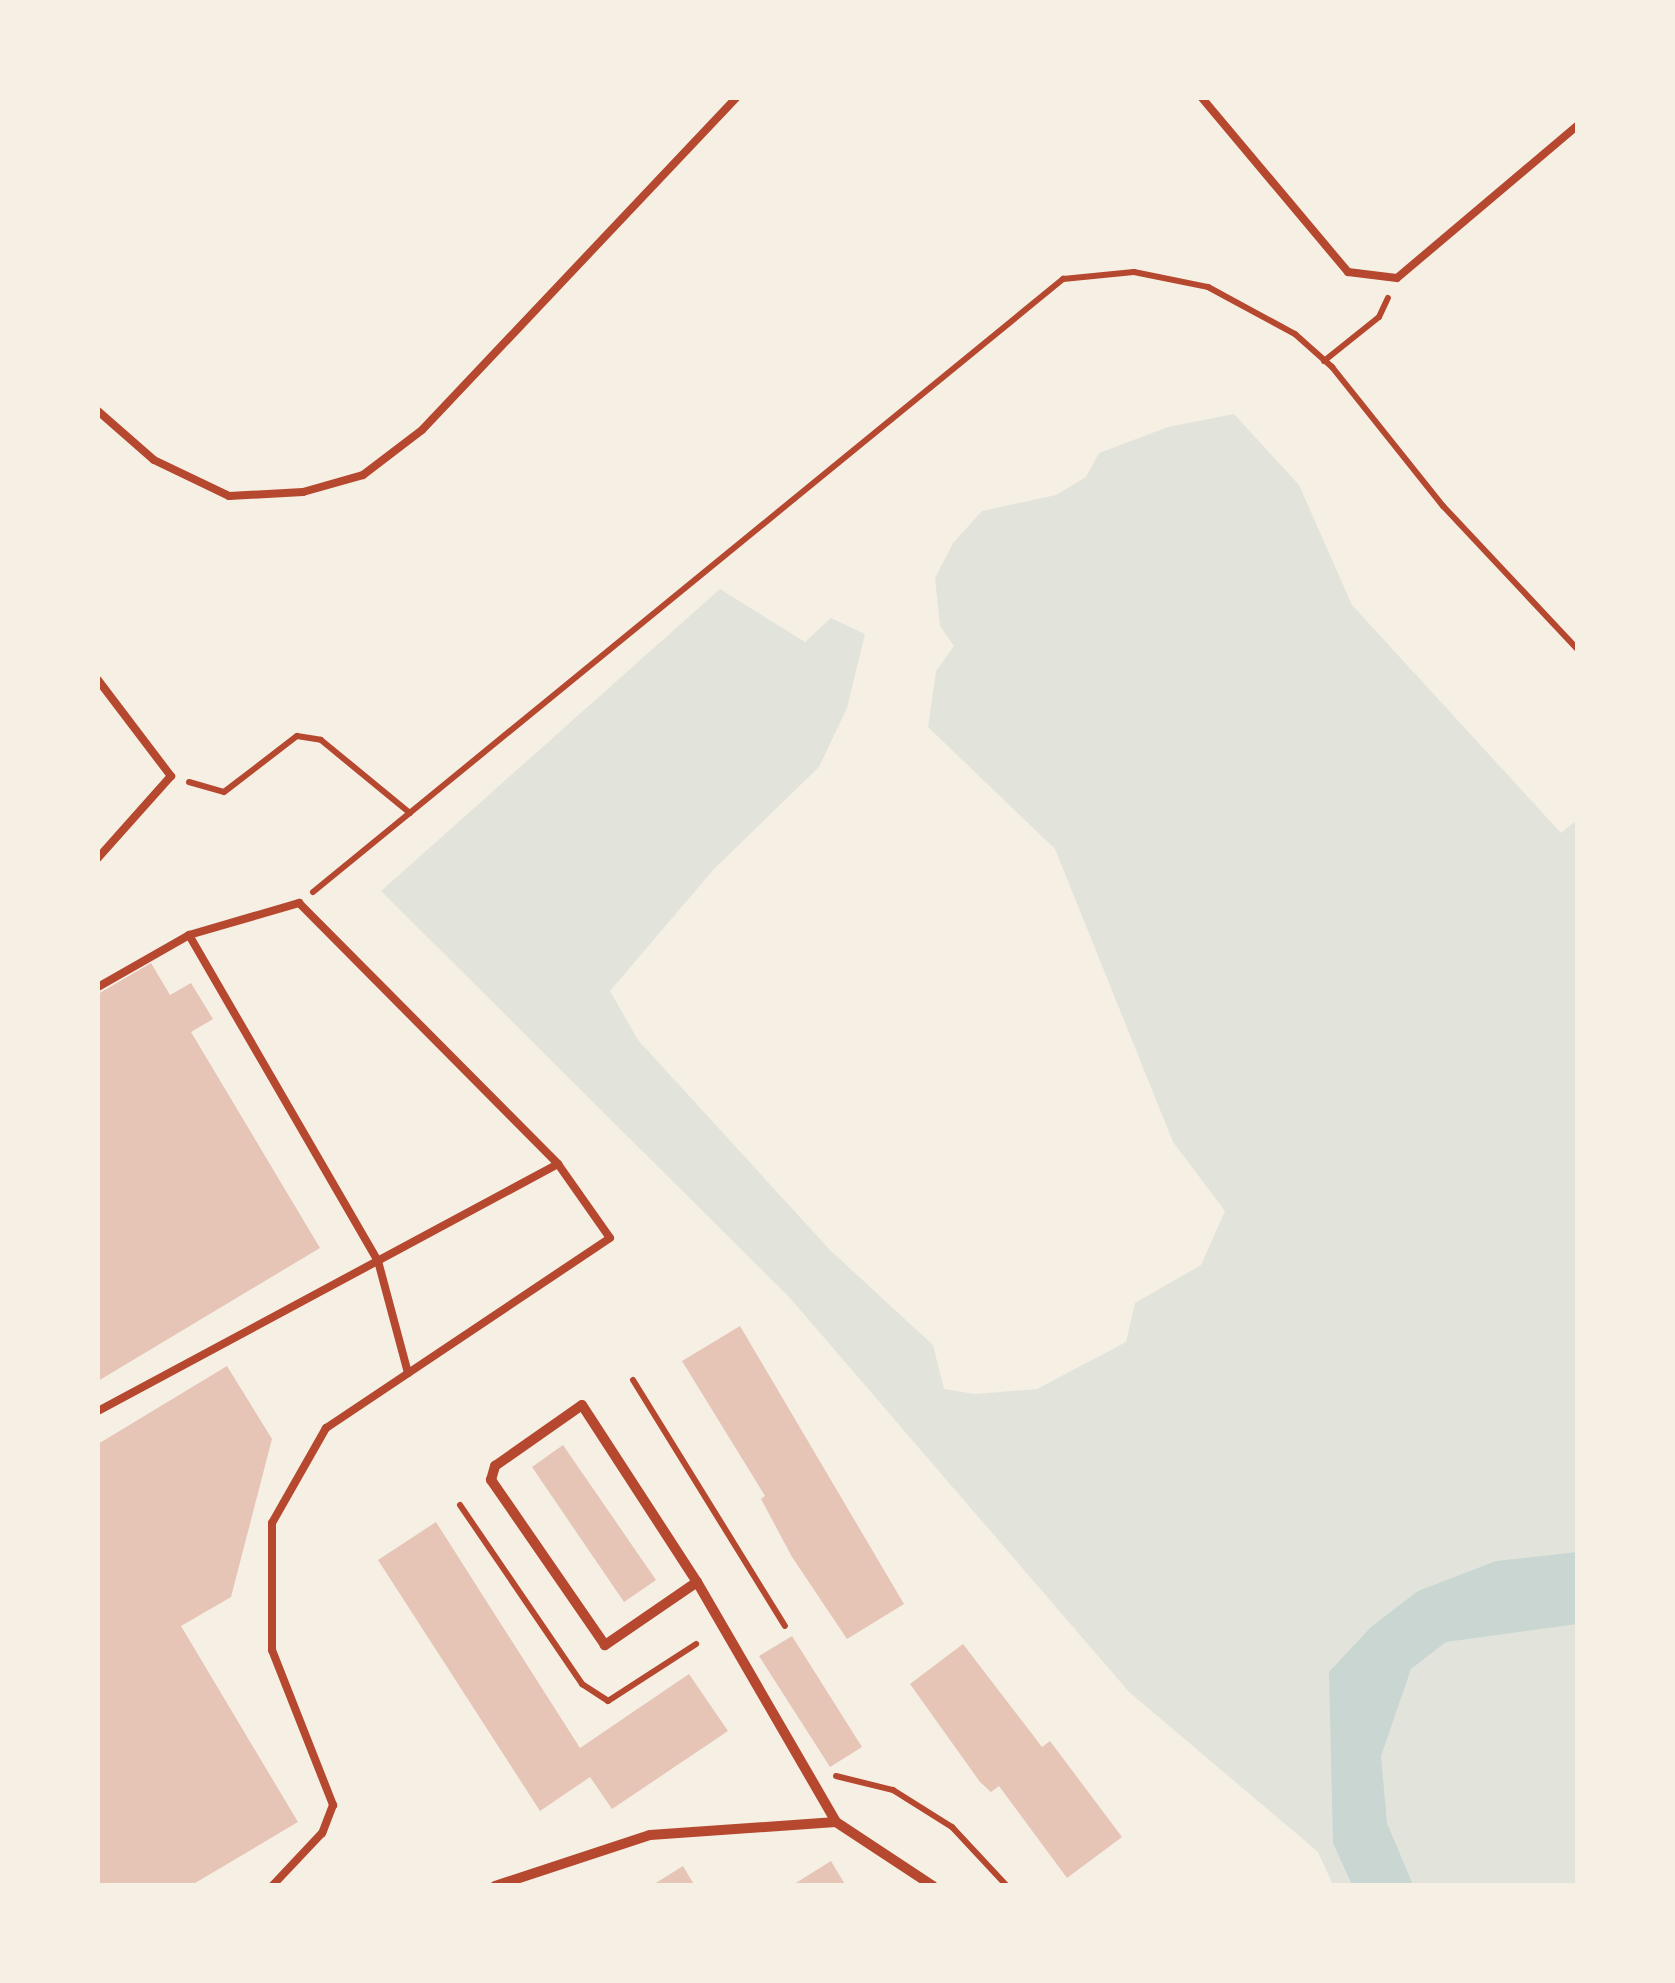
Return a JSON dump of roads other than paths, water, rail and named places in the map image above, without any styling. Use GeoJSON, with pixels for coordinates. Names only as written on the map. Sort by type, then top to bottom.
{"type":"FeatureCollection","features":[{"type":"Feature","properties":{"kind":"street"},"geometry":{"type":"LineString","coordinates":[[698,1582],[605,1645],[491,1480],[495,1466],[582,1405],[698,1582],[836,1822],[932,1886]]}},
{"type":"Feature","properties":{"kind":"street"},"geometry":{"type":"LineString","coordinates":[[495,1886],[524,1873],[650,1836],[836,1822]]}},
{"type":"Feature","properties":{"kind":"street"},"geometry":{"type":"LineString","coordinates":[[524,1873],[528,1886]]}},
{"type":"Feature","properties":{"kind":"lane"},"geometry":{"type":"LineString","coordinates":[[98,411],[154,460],[230,496],[302,492],[363,474],[422,430],[736,98]]}},
{"type":"Feature","properties":{"kind":"lane"},"geometry":{"type":"LineString","coordinates":[[1202,98],[1348,272],[1397,278],[1578,125]]}},
{"type":"Feature","properties":{"kind":"lane"},"geometry":{"type":"LineString","coordinates":[[98,680],[171,776],[98,858]]}},
{"type":"Feature","properties":{"kind":"lane"},"geometry":{"type":"LineString","coordinates":[[98,987],[189,935],[299,904],[558,1164],[610,1238],[326,1428],[272,1523],[272,1650],[333,1806],[322,1834],[272,1886]]}},
{"type":"Feature","properties":{"kind":"lane"},"geometry":{"type":"LineString","coordinates":[[189,935],[378,1262],[408,1373]]}},
{"type":"Feature","properties":{"kind":"lane"},"geometry":{"type":"LineString","coordinates":[[98,1411],[558,1164]]}}]}
